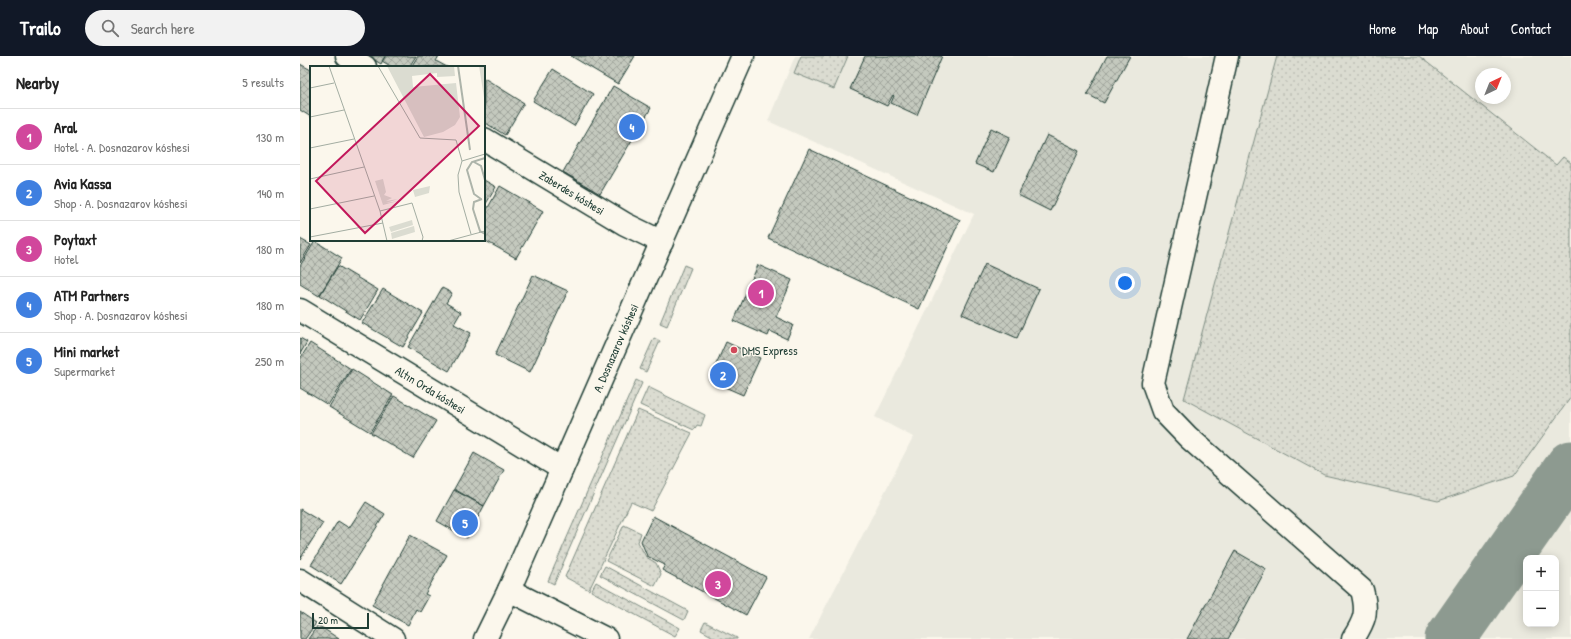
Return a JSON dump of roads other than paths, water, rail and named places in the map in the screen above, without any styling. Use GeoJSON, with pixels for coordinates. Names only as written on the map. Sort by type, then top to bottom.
{"type":"FeatureCollection","features":[{"type":"Feature","properties":{"kind":"street"},"geometry":{"type":"LineString","coordinates":[[346,56],[363,66]]}},
{"type":"Feature","properties":{"kind":"street","name":"A. Dosnazarov kóshesi"},"geometry":{"type":"LineString","coordinates":[[485,639],[509,590],[743,56]]}},
{"type":"Feature","properties":{"kind":"street"},"geometry":{"type":"LineString","coordinates":[[1227,56],[1153,383],[1163,410],[1188,437],[1362,590],[1365,604],[1364,622],[1353,639]]}},
{"type":"Feature","properties":{"kind":"street","name":"Zaberdes kóshesi"},"geometry":{"type":"LineString","coordinates":[[485,140],[625,224],[662,242]]}},
{"type":"Feature","properties":{"kind":"street","name":"Altın Orda kóshesi"},"geometry":{"type":"LineString","coordinates":[[300,310],[562,469]]}},
{"type":"Feature","properties":{"kind":"street"},"geometry":{"type":"LineString","coordinates":[[300,580],[393,639]]}},
{"type":"Feature","properties":{"kind":"street"},"geometry":{"type":"LineString","coordinates":[[509,590],[606,639]]}},
{"type":"Feature","properties":{"kind":"place","name":"ATM Partners"},"geometry":{"type":"Point","coordinates":[632,127]}},
{"type":"Feature","properties":{"kind":"place","name":"Aral"},"geometry":{"type":"Point","coordinates":[761,293]}},
{"type":"Feature","properties":{"kind":"place","name":"DMS Express"},"geometry":{"type":"Point","coordinates":[734,350]}},
{"type":"Feature","properties":{"kind":"place","name":"Avia Kassa"},"geometry":{"type":"Point","coordinates":[723,375]}},
{"type":"Feature","properties":{"kind":"place","name":"Mini market"},"geometry":{"type":"Point","coordinates":[465,523]}},
{"type":"Feature","properties":{"kind":"place","name":"Poytaxt"},"geometry":{"type":"Point","coordinates":[718,584]}}]}
